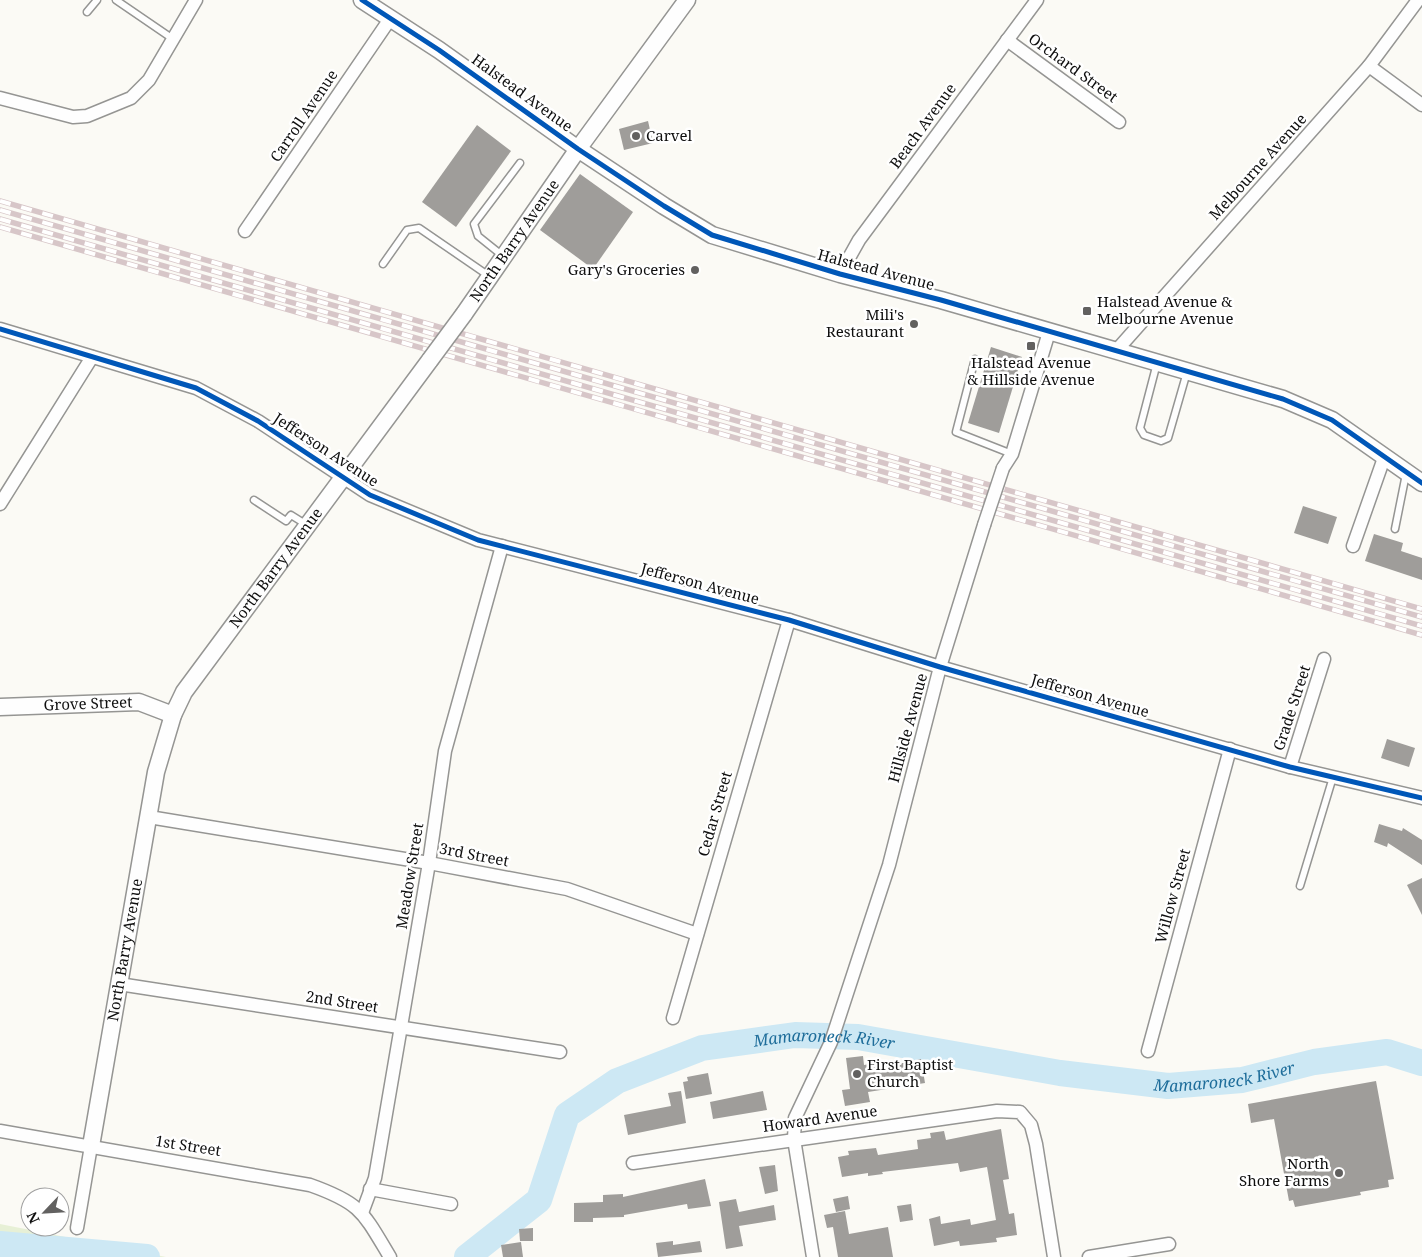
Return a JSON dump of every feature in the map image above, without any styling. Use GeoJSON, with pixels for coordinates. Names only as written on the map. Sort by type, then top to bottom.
{"type":"FeatureCollection","features":[{"type":"Feature","properties":{"kind":"street","name":"Halstead Avenue"},"geometry":{"type":"LineString","coordinates":[[362,0],[439,50],[578,149],[664,206],[712,235],[840,274],[1116,351],[1282,400],[1332,420],[1422,483]]}},
{"type":"Feature","properties":{"kind":"street","name":"North Barry Avenue"},"geometry":{"type":"LineString","coordinates":[[76,1228],[150,817],[156,772],[172,715],[184,692],[213,651],[344,479],[464,314],[578,149],[687,0]]}},
{"type":"Feature","properties":{"kind":"street","name":"Beach Avenue"},"geometry":{"type":"LineString","coordinates":[[840,274],[859,240],[1037,0]]}},
{"type":"Feature","properties":{"kind":"street","name":"Melbourne Avenue"},"geometry":{"type":"LineString","coordinates":[[1116,351],[1369,66],[1418,0]]}},
{"type":"Feature","properties":{"kind":"street"},"geometry":{"type":"LineString","coordinates":[[0,98],[73,117],[87,116],[112,108],[141,91],[173,39],[193,1]]}},
{"type":"Feature","properties":{"kind":"street","name":"Carroll Avenue"},"geometry":{"type":"LineString","coordinates":[[245,231],[390,19]]}},
{"type":"Feature","properties":{"kind":"street","name":"Orchard Street"},"geometry":{"type":"LineString","coordinates":[[1007,40],[1119,122]]}},
{"type":"Feature","properties":{"kind":"street"},"geometry":{"type":"LineString","coordinates":[[1369,66],[1422,105]]}},
{"type":"Feature","properties":{"kind":"street","name":"Jefferson Avenue"},"geometry":{"type":"LineString","coordinates":[[0,329],[196,388],[258,421],[370,496],[478,540],[789,620],[940,667],[1230,750],[1422,798]]}},
{"type":"Feature","properties":{"kind":"street","name":"Hillside Avenue"},"geometry":{"type":"LineString","coordinates":[[813,1257],[794,1139],[795,1118],[829,1047],[889,864],[940,667],[1003,468],[1012,454],[1049,332]]}},
{"type":"Feature","properties":{"kind":"street"},"geometry":{"type":"LineString","coordinates":[[0,504],[92,356]]}},
{"type":"Feature","properties":{"kind":"street"},"geometry":{"type":"LineString","coordinates":[[1353,546],[1384,458]]}},
{"type":"Feature","properties":{"kind":"street","name":"Meadow Street"},"geometry":{"type":"LineString","coordinates":[[362,1213],[375,1178],[429,863],[445,751],[502,546]]}},
{"type":"Feature","properties":{"kind":"street","name":"Cedar Street"},"geometry":{"type":"LineString","coordinates":[[674,1018],[789,620]]}},
{"type":"Feature","properties":{"kind":"street","name":"Grade Street"},"geometry":{"type":"LineString","coordinates":[[1290,766],[1324,660]]}},
{"type":"Feature","properties":{"kind":"street","name":"Grove Street"},"geometry":{"type":"LineString","coordinates":[[0,707],[139,702],[172,715]]}},
{"type":"Feature","properties":{"kind":"street","name":"Willow Street"},"geometry":{"type":"LineString","coordinates":[[1148,1050],[1230,750]]}},
{"type":"Feature","properties":{"kind":"street","name":"3rd Street"},"geometry":{"type":"LineString","coordinates":[[150,817],[429,863],[567,889],[697,934]]}},
{"type":"Feature","properties":{"kind":"street","name":"2nd Street"},"geometry":{"type":"LineString","coordinates":[[120,984],[560,1052]]}},
{"type":"Feature","properties":{"kind":"street","name":"Howard Avenue"},"geometry":{"type":"LineString","coordinates":[[633,1163],[997,1111],[1020,1112],[1025,1115],[1031,1126],[1054,1257]]}},
{"type":"Feature","properties":{"kind":"street","name":"1st Street"},"geometry":{"type":"LineString","coordinates":[[0,1131],[310,1185],[337,1195],[353,1204],[362,1213]]}},
{"type":"Feature","properties":{"kind":"street"},"geometry":{"type":"LineString","coordinates":[[370,1189],[452,1204]]}},
{"type":"Feature","properties":{"kind":"street"},"geometry":{"type":"LineString","coordinates":[[362,1213],[390,1257]]}},
{"type":"Feature","properties":{"kind":"street"},"geometry":{"type":"LineString","coordinates":[[1089,1257],[1170,1244]]}},
{"type":"Feature","properties":{"kind":"lane"},"geometry":{"type":"LineString","coordinates":[[87,12],[97,0]]}},
{"type":"Feature","properties":{"kind":"lane"},"geometry":{"type":"LineString","coordinates":[[116,0],[173,39]]}},
{"type":"Feature","properties":{"kind":"lane"},"geometry":{"type":"LineString","coordinates":[[504,257],[478,236],[474,224],[520,163]]}},
{"type":"Feature","properties":{"kind":"lane"},"geometry":{"type":"LineString","coordinates":[[383,264],[407,230],[419,228],[490,276]]}},
{"type":"Feature","properties":{"kind":"lane"},"geometry":{"type":"LineString","coordinates":[[975,359],[956,432],[1012,454]]}},
{"type":"Feature","properties":{"kind":"lane"},"geometry":{"type":"LineString","coordinates":[[1157,363],[1140,428],[1144,435],[1161,441],[1168,438],[1187,372]]}},
{"type":"Feature","properties":{"kind":"lane"},"geometry":{"type":"LineString","coordinates":[[1395,529],[1406,472]]}},
{"type":"Feature","properties":{"kind":"lane"},"geometry":{"type":"LineString","coordinates":[[254,500],[286,522],[291,515],[308,526]]}},
{"type":"Feature","properties":{"kind":"lane"},"geometry":{"type":"LineString","coordinates":[[1300,886],[1333,777]]}},
{"type":"Feature","properties":{"kind":"green space"},"geometry":{"type":"Polygon","coordinates":[[[0,1224],[20,1228],[20,1237],[65,1237],[166,1257],[0,1257],[0,1224]]]}},
{"type":"Feature","properties":{"kind":"green space"},"geometry":{"type":"Polygon","coordinates":[[[0,1234],[138,1257],[0,1257],[0,1234]]]}},
{"type":"Feature","properties":{"kind":"building","name":"Carvel"},"geometry":{"type":"Polygon","coordinates":[[[648,121],[653,143],[624,150],[619,129],[648,121]]]}},
{"type":"Feature","properties":{"kind":"building"},"geometry":{"type":"Polygon","coordinates":[[[477,125],[511,151],[456,227],[422,202],[477,125]]]}},
{"type":"Feature","properties":{"kind":"building"},"geometry":{"type":"Polygon","coordinates":[[[580,174],[633,212],[593,269],[540,230],[580,174]]]}},
{"type":"Feature","properties":{"kind":"building"},"geometry":{"type":"Polygon","coordinates":[[[991,347],[1022,357],[999,433],[968,423],[991,347]]]}},
{"type":"Feature","properties":{"kind":"building"},"geometry":{"type":"Polygon","coordinates":[[[1303,506],[1337,517],[1328,544],[1294,533],[1303,506]]]}},
{"type":"Feature","properties":{"kind":"building"},"geometry":{"type":"Polygon","coordinates":[[[1374,534],[1403,543],[1401,551],[1422,558],[1422,580],[1365,561],[1374,534]]]}},
{"type":"Feature","properties":{"kind":"building"},"geometry":{"type":"Polygon","coordinates":[[[1387,739],[1415,748],[1409,767],[1381,758],[1387,739]]]}},
{"type":"Feature","properties":{"kind":"building"},"geometry":{"type":"Polygon","coordinates":[[[1379,824],[1402,831],[1403,828],[1422,840],[1422,865],[1388,843],[1387,847],[1374,842],[1379,824]]]}},
{"type":"Feature","properties":{"kind":"building"},"geometry":{"type":"Polygon","coordinates":[[[1422,878],[1422,915],[1407,885],[1422,878]]]}},
{"type":"Feature","properties":{"kind":"building"},"geometry":{"type":"Polygon","coordinates":[[[863,1056],[864,1065],[892,1060],[893,1065],[921,1059],[925,1083],[868,1092],[870,1102],[845,1106],[842,1090],[850,1089],[846,1058],[863,1056]]]}},
{"type":"Feature","properties":{"kind":"building"},"geometry":{"type":"Polygon","coordinates":[[[708,1073],[712,1094],[686,1099],[683,1082],[688,1081],[687,1077],[708,1073]]]}},
{"type":"Feature","properties":{"kind":"building"},"geometry":{"type":"Polygon","coordinates":[[[1376,1081],[1394,1179],[1388,1180],[1389,1187],[1360,1192],[1361,1195],[1295,1207],[1293,1200],[1289,1201],[1274,1119],[1251,1123],[1248,1104],[1376,1081]]]}},
{"type":"Feature","properties":{"kind":"building"},"geometry":{"type":"Polygon","coordinates":[[[681,1091],[686,1123],[628,1135],[624,1115],[671,1106],[668,1093],[681,1091]]]}},
{"type":"Feature","properties":{"kind":"building"},"geometry":{"type":"Polygon","coordinates":[[[763,1091],[767,1110],[713,1119],[710,1102],[763,1091]]]}},
{"type":"Feature","properties":{"kind":"building"},"geometry":{"type":"Polygon","coordinates":[[[1001,1129],[1009,1179],[1003,1180],[1009,1214],[1014,1213],[1017,1235],[996,1238],[997,1242],[960,1246],[959,1241],[934,1246],[929,1219],[940,1216],[941,1224],[970,1219],[971,1225],[996,1220],[987,1167],[960,1172],[958,1163],[882,1172],[883,1174],[868,1176],[868,1173],[842,1177],[838,1157],[849,1155],[848,1151],[876,1148],[878,1155],[918,1149],[917,1140],[931,1138],[930,1133],[944,1131],[946,1140],[1001,1129]]]}},
{"type":"Feature","properties":{"kind":"building"},"geometry":{"type":"Polygon","coordinates":[[[775,1165],[778,1191],[765,1194],[759,1167],[775,1165]]]}},
{"type":"Feature","properties":{"kind":"building"},"geometry":{"type":"Polygon","coordinates":[[[705,1179],[711,1206],[688,1209],[687,1204],[624,1215],[624,1217],[593,1218],[593,1222],[574,1222],[574,1203],[603,1202],[603,1195],[623,1194],[623,1197],[705,1179]]]}},
{"type":"Feature","properties":{"kind":"building"},"geometry":{"type":"Polygon","coordinates":[[[848,1196],[850,1209],[836,1212],[833,1199],[848,1196]]]}},
{"type":"Feature","properties":{"kind":"building"},"geometry":{"type":"Polygon","coordinates":[[[736,1199],[739,1212],[774,1205],[776,1220],[739,1226],[743,1246],[726,1249],[719,1202],[736,1199]]]}},
{"type":"Feature","properties":{"kind":"building"},"geometry":{"type":"Polygon","coordinates":[[[911,1204],[913,1220],[900,1222],[897,1206],[911,1204]]]}},
{"type":"Feature","properties":{"kind":"building"},"geometry":{"type":"Polygon","coordinates":[[[845,1211],[849,1234],[888,1227],[893,1257],[838,1257],[833,1227],[827,1228],[824,1215],[845,1211]]]}},
{"type":"Feature","properties":{"kind":"building"},"geometry":{"type":"Polygon","coordinates":[[[533,1228],[533,1241],[520,1241],[519,1229],[533,1228]]]}},
{"type":"Feature","properties":{"kind":"building"},"geometry":{"type":"Polygon","coordinates":[[[673,1241],[673,1245],[700,1241],[702,1252],[658,1257],[656,1243],[673,1241]]]}},
{"type":"Feature","properties":{"kind":"building"},"geometry":{"type":"Polygon","coordinates":[[[521,1242],[523,1257],[503,1257],[501,1245],[521,1242]]]}},
{"type":"Feature","properties":{"kind":"waterway","name":"Mamaroneck River"},"geometry":{"type":"LineString","coordinates":[[467,1257],[539,1200],[567,1115],[617,1081],[702,1048],[795,1035],[858,1037],[1060,1073],[1168,1086],[1242,1080],[1314,1062],[1387,1052],[1422,1063]]}},
{"type":"Feature","properties":{"kind":"waterway","name":"Mamaroneck River"},"geometry":{"type":"LineString","coordinates":[[0,1244],[147,1257]]}},
{"type":"Feature","properties":{"kind":"railway"},"geometry":{"type":"LineString","coordinates":[[0,201],[1422,609]]}},
{"type":"Feature","properties":{"kind":"railway"},"geometry":{"type":"LineString","coordinates":[[0,210],[1422,617]]}},
{"type":"Feature","properties":{"kind":"railway"},"geometry":{"type":"LineString","coordinates":[[0,219],[1422,626]]}},
{"type":"Feature","properties":{"kind":"railway"},"geometry":{"type":"LineString","coordinates":[[0,227],[1422,635]]}},
{"type":"Feature","properties":{"kind":"cycle path"},"geometry":{"type":"LineString","coordinates":[[362,0],[439,50],[578,149],[664,206],[712,235],[840,274],[941,300],[1283,399],[1332,420],[1422,483]]}},
{"type":"Feature","properties":{"kind":"cycle path"},"geometry":{"type":"LineString","coordinates":[[0,329],[196,388],[258,421],[370,495],[478,540],[789,620],[940,667],[1290,767],[1422,798]]}},
{"type":"Feature","properties":{"kind":"place","name":"Carvel"},"geometry":{"type":"Point","coordinates":[636,136]}},
{"type":"Feature","properties":{"kind":"place","name":"Gary's Groceries"},"geometry":{"type":"Point","coordinates":[695,270]}},
{"type":"Feature","properties":{"kind":"place","name":"Halstead Avenue & Melbourne Avenue"},"geometry":{"type":"Point","coordinates":[1087,311]}},
{"type":"Feature","properties":{"kind":"place","name":"Mili's Restaurant"},"geometry":{"type":"Point","coordinates":[914,324]}},
{"type":"Feature","properties":{"kind":"place","name":"Halstead Avenue & Hillside Avenue"},"geometry":{"type":"Point","coordinates":[1031,346]}},
{"type":"Feature","properties":{"kind":"place","name":"First Baptist Church"},"geometry":{"type":"Point","coordinates":[857,1074]}},
{"type":"Feature","properties":{"kind":"place","name":"North Shore Farms"},"geometry":{"type":"Point","coordinates":[1339,1173]}}]}
